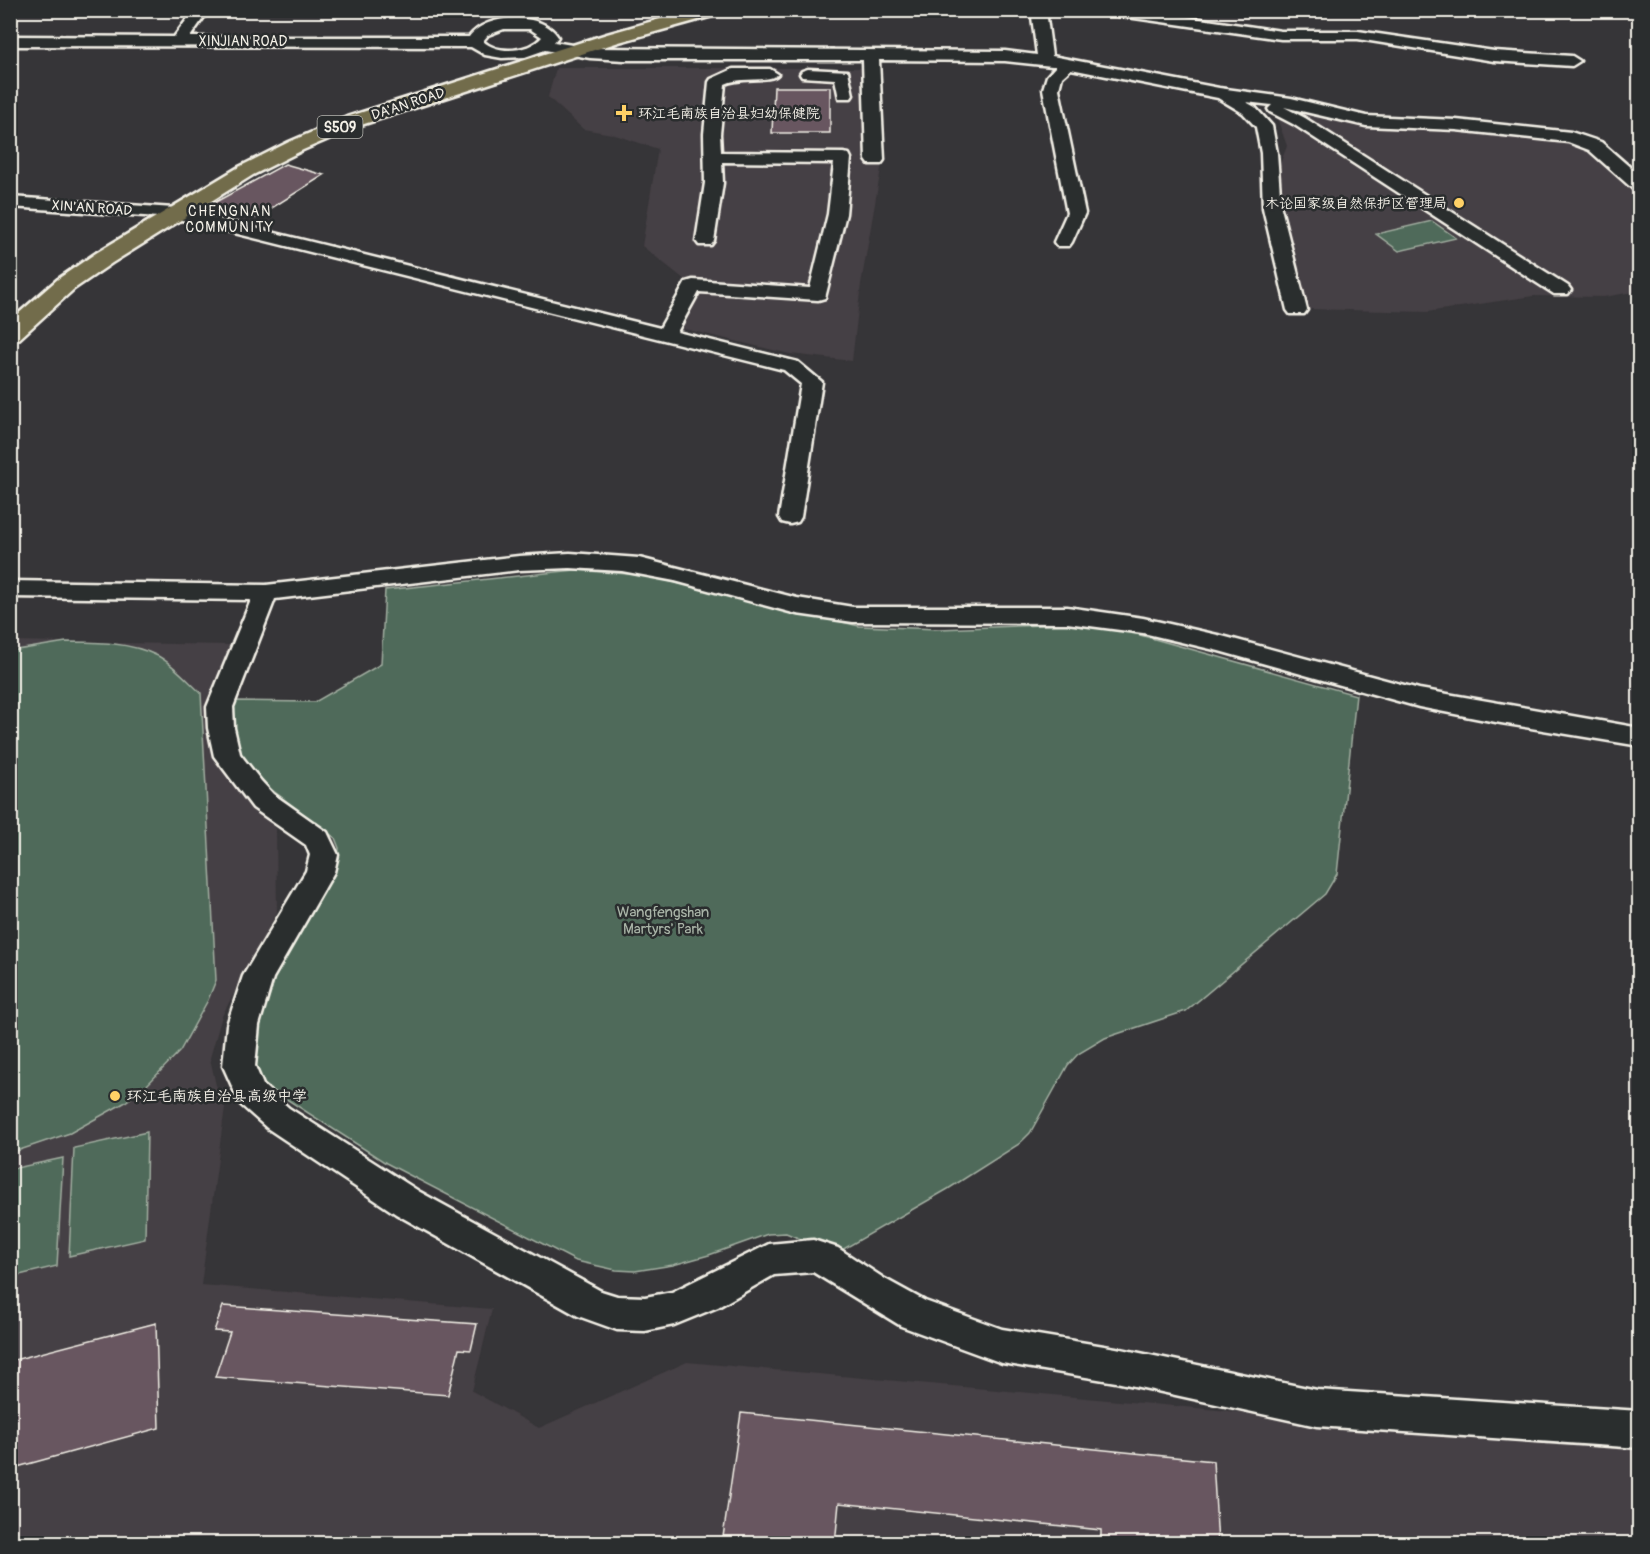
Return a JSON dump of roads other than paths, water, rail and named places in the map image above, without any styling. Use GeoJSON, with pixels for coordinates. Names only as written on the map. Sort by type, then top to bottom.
{"type":"FeatureCollection","features":[{"type":"Feature","properties":{"kind":"main road","name":"DA'AN ROAD"},"geometry":{"type":"LineString","coordinates":[[10,334],[66,284],[174,213],[246,171],[324,133],[481,80],[714,10]]}},
{"type":"Feature","properties":{"kind":"street"},"geometry":{"type":"LineString","coordinates":[[179,41],[202,10]]}},
{"type":"Feature","properties":{"kind":"street"},"geometry":{"type":"LineString","coordinates":[[1045,60],[1039,17],[1047,10]]}},
{"type":"Feature","properties":{"kind":"street"},"geometry":{"type":"LineString","coordinates":[[1106,10],[1281,34],[1348,34],[1494,56],[1572,61]]}},
{"type":"Feature","properties":{"kind":"street"},"geometry":{"type":"LineString","coordinates":[[513,17],[546,31],[550,37],[543,45],[523,52],[488,51],[475,42],[475,38],[482,32],[513,17]]}},
{"type":"Feature","properties":{"kind":"street","name":"XINJIAN ROAD"},"geometry":{"type":"LineString","coordinates":[[10,41],[475,42]]}},
{"type":"Feature","properties":{"kind":"street"},"geometry":{"type":"LineString","coordinates":[[543,45],[574,51],[624,55],[1005,56],[1045,60],[1219,93],[1291,103],[1366,121],[1456,125],[1578,139],[1595,146],[1640,186]]}},
{"type":"Feature","properties":{"kind":"street"},"geometry":{"type":"LineString","coordinates":[[481,80],[504,53]]}},
{"type":"Feature","properties":{"kind":"street"},"geometry":{"type":"LineString","coordinates":[[758,56],[758,74]]}},
{"type":"Feature","properties":{"kind":"street"},"geometry":{"type":"LineString","coordinates":[[871,56],[875,160]]}},
{"type":"Feature","properties":{"kind":"street"},"geometry":{"type":"LineString","coordinates":[[1063,242],[1076,213],[1051,89],[1055,76],[1067,64]]}},
{"type":"Feature","properties":{"kind":"street"},"geometry":{"type":"LineString","coordinates":[[705,241],[714,183],[712,134],[717,82],[733,74],[842,74],[845,94]]}},
{"type":"Feature","properties":{"kind":"street"},"geometry":{"type":"LineString","coordinates":[[1219,93],[1250,110],[1264,126],[1269,153],[1272,208],[1297,310]]}},
{"type":"Feature","properties":{"kind":"street"},"geometry":{"type":"LineString","coordinates":[[1248,96],[1299,121],[1561,290]]}},
{"type":"Feature","properties":{"kind":"street"},"geometry":{"type":"LineString","coordinates":[[666,334],[693,286],[818,294],[837,214],[843,158],[713,157]]}},
{"type":"Feature","properties":{"kind":"street","name":"XIN'AN ROAD"},"geometry":{"type":"LineString","coordinates":[[10,202],[174,213],[781,362],[801,372],[812,382],[790,517]]}},
{"type":"Feature","properties":{"kind":"street"},"geometry":{"type":"LineString","coordinates":[[10,589],[266,593],[528,562],[575,560],[612,562],[656,569],[814,610],[931,617],[1044,613],[1131,623],[1420,698],[1640,737]]}},
{"type":"Feature","properties":{"kind":"street"},"geometry":{"type":"LineString","coordinates":[[266,593],[220,706],[221,728],[227,756],[263,801],[317,839],[324,855],[320,872],[258,976],[243,1025],[238,1066],[251,1094],[278,1118],[408,1203],[591,1304],[617,1313],[645,1314],[674,1308],[705,1295],[769,1260],[813,1256],[826,1259],[873,1291],[914,1314],[1002,1346],[1116,1365],[1317,1408],[1640,1430]]}},
{"type":"Feature","properties":{"kind":"place","name":"环江毛南族自治县妇幼保健院"},"geometry":{"type":"Point","coordinates":[624,113]}},
{"type":"Feature","properties":{"kind":"place","name":"木论国家级自然保护区管理局"},"geometry":{"type":"Point","coordinates":[1459,203]}},
{"type":"Feature","properties":{"kind":"place","name":"环江毛南族自治县高级中学"},"geometry":{"type":"Point","coordinates":[115,1096]}},
{"type":"Feature","properties":{"kind":"district","name":"CHENGNAN COMMUNITY"},"geometry":{"type":"Point","coordinates":[230,220]}},
{"type":"Feature","properties":{"kind":"park label","name":"Wangfengshan Martyrs' Park"},"geometry":{"type":"Point","coordinates":[663,920]}}]}
